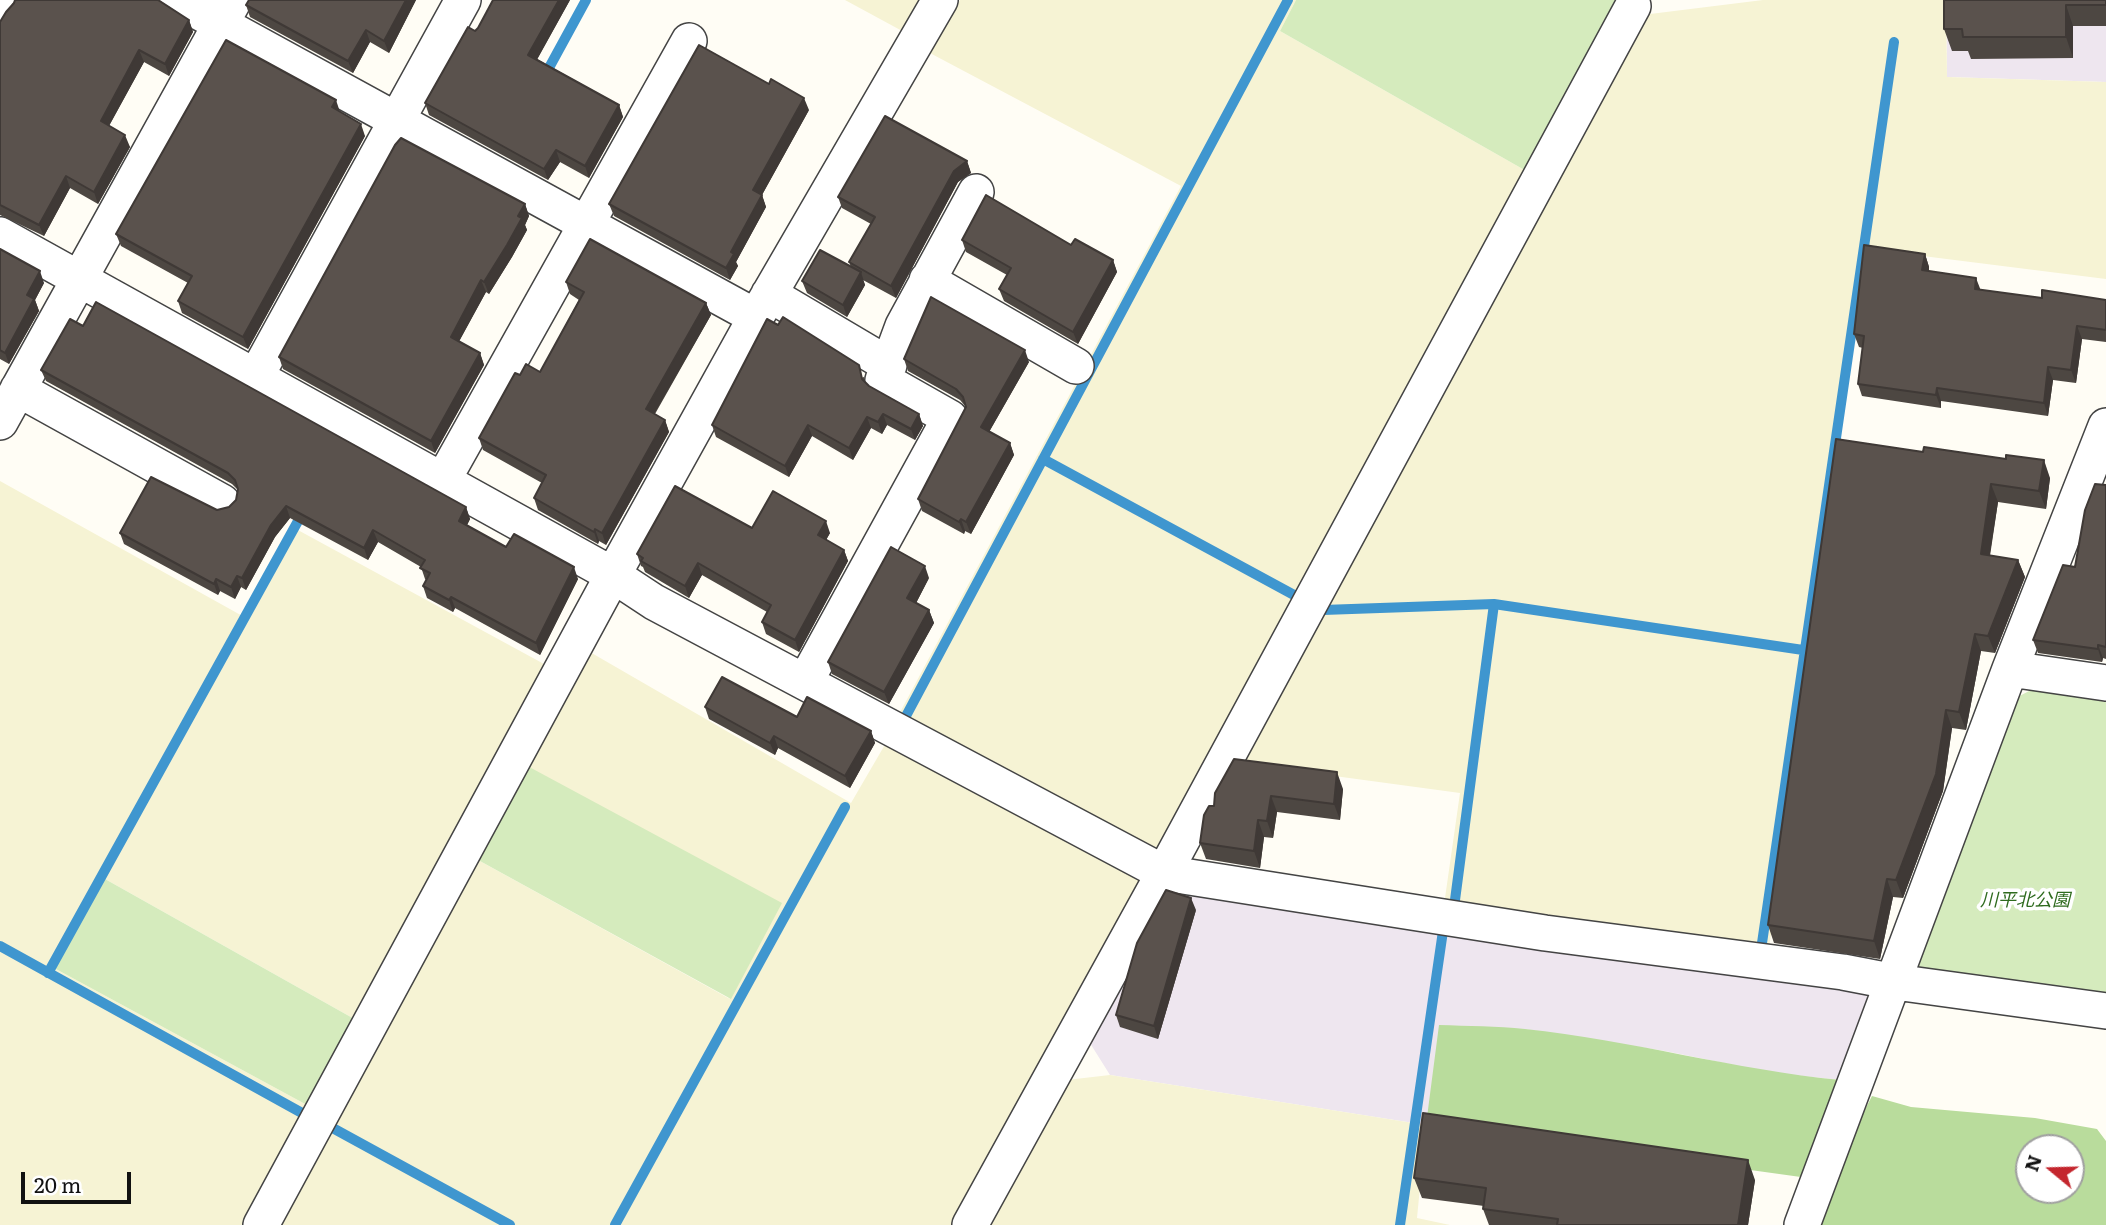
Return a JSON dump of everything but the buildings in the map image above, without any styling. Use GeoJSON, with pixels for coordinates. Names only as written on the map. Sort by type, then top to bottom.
{"type":"FeatureCollection","features":[{"type":"Feature","properties":{"kind":"street"},"geometry":{"type":"LineString","coordinates":[[0,5],[3,0]]}},
{"type":"Feature","properties":{"kind":"street"},"geometry":{"type":"LineString","coordinates":[[177,0],[227,12],[397,121],[587,225],[889,365]]}},
{"type":"Feature","properties":{"kind":"street"},"geometry":{"type":"LineString","coordinates":[[256,376],[463,0]]}},
{"type":"Feature","properties":{"kind":"street"},"geometry":{"type":"LineString","coordinates":[[261,1225],[612,575],[762,306],[940,0]]}},
{"type":"Feature","properties":{"kind":"street"},"geometry":{"type":"LineString","coordinates":[[970,1225],[1164,873],[1633,6]]}},
{"type":"Feature","properties":{"kind":"street"},"geometry":{"type":"LineString","coordinates":[[0,422],[227,12]]}},
{"type":"Feature","properties":{"kind":"street"},"geometry":{"type":"LineString","coordinates":[[443,480],[689,41]]}},
{"type":"Feature","properties":{"kind":"street"},"geometry":{"type":"LineString","coordinates":[[805,682],[950,418],[883,380],[902,326],[976,192]]}},
{"type":"Feature","properties":{"kind":"street"},"geometry":{"type":"LineString","coordinates":[[0,235],[443,480],[654,601],[1164,873],[1545,933],[1843,972],[1895,982],[2106,1011]]}},
{"type":"Feature","properties":{"kind":"street"},"geometry":{"type":"LineString","coordinates":[[927,280],[1076,366]]}},
{"type":"Feature","properties":{"kind":"street"},"geometry":{"type":"LineString","coordinates":[[18,389],[222,502]]}},
{"type":"Feature","properties":{"kind":"street"},"geometry":{"type":"LineString","coordinates":[[1802,1225],[2010,669],[2106,426]]}},
{"type":"Feature","properties":{"kind":"street"},"geometry":{"type":"LineString","coordinates":[[2010,669],[2106,683]]}},
{"type":"Feature","properties":{"kind":"shaded area"},"geometry":{"type":"Polygon","coordinates":[[[845,0],[922,0],[904,32],[845,0]]]}},
{"type":"Feature","properties":{"kind":"shaded area"},"geometry":{"type":"Polygon","coordinates":[[[960,0],[1296,0],[1280,31],[1528,172],[1165,847],[1137,846],[897,718],[1181,186],[928,52],[960,0]]]}},
{"type":"Feature","properties":{"kind":"shaded area"},"geometry":{"type":"Polygon","coordinates":[[[1763,0],[1946,0],[1947,77],[2106,82],[2106,279],[1867,249],[1769,948],[1444,905],[1460,793],[1231,762],[1642,15],[1763,0]]]}},
{"type":"Feature","properties":{"kind":"shaded area"},"geometry":{"type":"Polygon","coordinates":[[[1946,0],[2106,0],[2106,82],[1947,77],[1946,0]]]}},
{"type":"Feature","properties":{"kind":"shaded area"},"geometry":{"type":"Polygon","coordinates":[[[0,481],[246,618],[296,529],[555,670],[365,1025],[105,879],[54,968],[318,1111],[255,1225],[0,1225],[0,481]]]}},
{"type":"Feature","properties":{"kind":"shaded area"},"geometry":{"type":"Polygon","coordinates":[[[583,648],[851,803],[890,736],[1141,870],[1143,889],[960,1225],[270,1225],[469,855],[730,999],[520,762],[583,648]]]}},
{"type":"Feature","properties":{"kind":"shaded area"},"geometry":{"type":"Polygon","coordinates":[[[1173,886],[1860,986],[1870,1000],[1841,1080],[1773,1073],[1665,1051],[1524,1029],[1426,1125],[1110,1075],[1083,1032],[1173,886]]]}},
{"type":"Feature","properties":{"kind":"shaded area"},"geometry":{"type":"Polygon","coordinates":[[[1110,1075],[1426,1125],[1417,1218],[1450,1225],[978,1225],[1058,1081],[1110,1075]]]}},
{"type":"Feature","properties":{"kind":"green space"},"geometry":{"type":"Polygon","coordinates":[[[1296,0],[1620,0],[1528,172],[1280,31],[1296,0]]]}},
{"type":"Feature","properties":{"kind":"green space","name":"川平北公園"},"geometry":{"type":"Polygon","coordinates":[[[2031,690],[2106,701],[2106,995],[1914,967],[2012,700],[2031,690]]]}},
{"type":"Feature","properties":{"kind":"green space"},"geometry":{"type":"Polygon","coordinates":[[[520,762],[782,903],[731,999],[469,855],[520,762]]]}},
{"type":"Feature","properties":{"kind":"green space"},"geometry":{"type":"Polygon","coordinates":[[[105,879],[365,1025],[318,1111],[54,968],[105,879]]]}},
{"type":"Feature","properties":{"kind":"green space"},"geometry":{"type":"Polygon","coordinates":[[[1439,1025],[1504,1027],[1565,1034],[1762,1069],[1841,1080],[1808,1178],[1426,1125],[1439,1025]]]}},
{"type":"Feature","properties":{"kind":"green space"},"geometry":{"type":"Polygon","coordinates":[[[1872,1096],[1911,1107],[2035,1118],[2097,1129],[2106,1141],[2106,1225],[1814,1225],[1840,1158],[1872,1096]]]}},
{"type":"Feature","properties":{"kind":"waterway"},"geometry":{"type":"LineString","coordinates":[[544,77],[586,0]]}},
{"type":"Feature","properties":{"kind":"waterway"},"geometry":{"type":"LineString","coordinates":[[906,716],[1288,0]]}},
{"type":"Feature","properties":{"kind":"waterway"},"geometry":{"type":"LineString","coordinates":[[1762,943],[1894,42]]}},
{"type":"Feature","properties":{"kind":"waterway"},"geometry":{"type":"LineString","coordinates":[[1043,459],[1294,595]]}},
{"type":"Feature","properties":{"kind":"waterway"},"geometry":{"type":"LineString","coordinates":[[48,973],[303,512]]}},
{"type":"Feature","properties":{"kind":"waterway"},"geometry":{"type":"LineString","coordinates":[[1323,610],[1494,604],[1803,650]]}},
{"type":"Feature","properties":{"kind":"waterway"},"geometry":{"type":"LineString","coordinates":[[1455,900],[1494,604]]}},
{"type":"Feature","properties":{"kind":"waterway"},"geometry":{"type":"LineString","coordinates":[[615,1225],[845,807]]}},
{"type":"Feature","properties":{"kind":"waterway"},"geometry":{"type":"LineString","coordinates":[[1400,1225],[1443,931]]}},
{"type":"Feature","properties":{"kind":"waterway"},"geometry":{"type":"LineString","coordinates":[[0,946],[311,1118]]}},
{"type":"Feature","properties":{"kind":"waterway"},"geometry":{"type":"LineString","coordinates":[[329,1126],[510,1225]]}}]}
